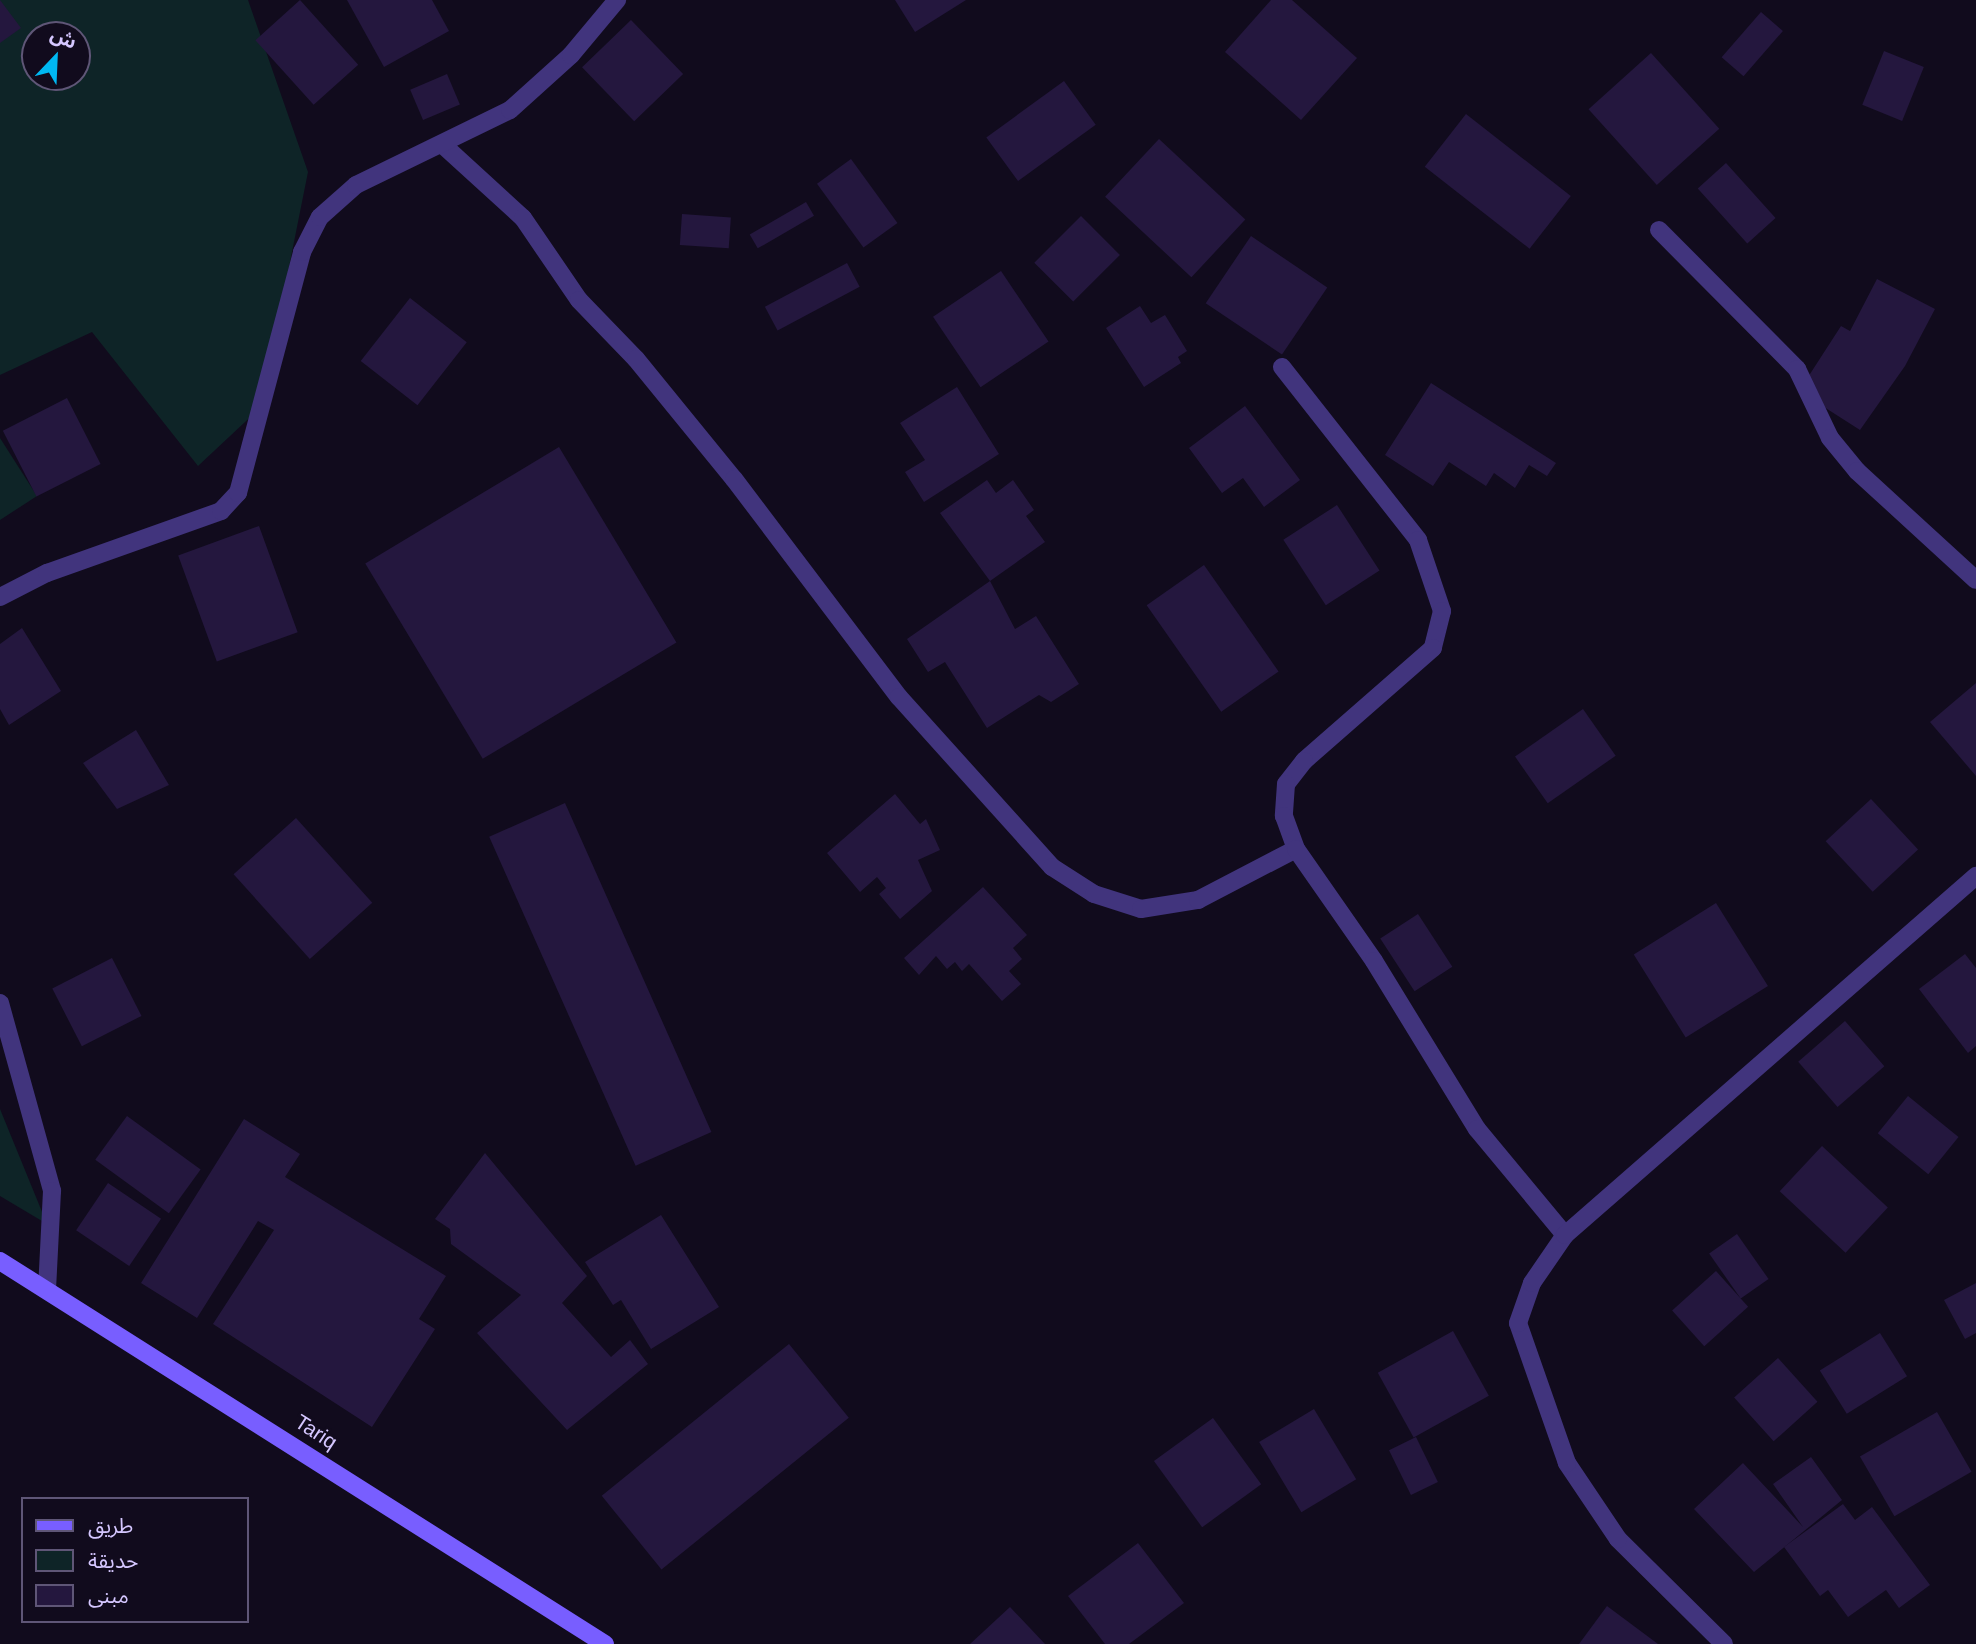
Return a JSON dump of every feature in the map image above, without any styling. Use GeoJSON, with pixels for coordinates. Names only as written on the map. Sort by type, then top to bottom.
{"type":"FeatureCollection","features":[{"type":"Feature","properties":{"kind":"main road","name":"Tariq"},"geometry":{"type":"LineString","coordinates":[[0,1261],[605,1644]]}},
{"type":"Feature","properties":{"kind":"street"},"geometry":{"type":"LineString","coordinates":[[0,597],[47,573],[220,512],[238,493],[302,252],[320,217],[356,185],[443,145],[510,110],[571,55],[617,0]]}},
{"type":"Feature","properties":{"kind":"street"},"geometry":{"type":"LineString","coordinates":[[443,145],[523,218],[579,300],[636,359],[734,479],[899,697],[1052,867],[1094,894],[1141,909],[1198,900],[1296,849]]}},
{"type":"Feature","properties":{"kind":"street"},"geometry":{"type":"LineString","coordinates":[[1658,230],[1797,369],[1830,438],[1857,471],[1976,580]]}},
{"type":"Feature","properties":{"kind":"street"},"geometry":{"type":"LineString","coordinates":[[1282,367],[1418,540],[1442,611],[1433,648],[1304,761],[1286,784],[1284,816],[1296,849],[1374,961],[1477,1129],[1565,1235]]}},
{"type":"Feature","properties":{"kind":"street"},"geometry":{"type":"LineString","coordinates":[[1724,1644],[1618,1539],[1567,1463],[1534,1379],[1518,1323],[1532,1283],[1565,1235],[1976,876]]}},
{"type":"Feature","properties":{"kind":"street"},"geometry":{"type":"LineString","coordinates":[[0,1003],[52,1191],[47,1289]]}},
{"type":"Feature","properties":{"kind":"green space"},"geometry":{"type":"Polygon","coordinates":[[[0,0],[248,0],[308,172],[261,407],[198,466],[92,332],[0,375],[0,0]]]}},
{"type":"Feature","properties":{"kind":"green space"},"geometry":{"type":"Polygon","coordinates":[[[0,438],[37,496],[0,520],[0,438]]]}},
{"type":"Feature","properties":{"kind":"green space"},"geometry":{"type":"Polygon","coordinates":[[[0,1109],[47,1224],[0,1196],[0,1109]]]}},
{"type":"Feature","properties":{"kind":"building"},"geometry":{"type":"Polygon","coordinates":[[[0,0],[21,28],[0,43],[0,0]]]}},
{"type":"Feature","properties":{"kind":"building"},"geometry":{"type":"Polygon","coordinates":[[[300,0],[358,65],[314,105],[255,40],[300,0]]]}},
{"type":"Feature","properties":{"kind":"building"},"geometry":{"type":"Polygon","coordinates":[[[347,0],[432,0],[449,31],[384,67],[347,0]]]}},
{"type":"Feature","properties":{"kind":"building"},"geometry":{"type":"Polygon","coordinates":[[[895,0],[966,0],[915,32],[895,0]]]}},
{"type":"Feature","properties":{"kind":"building"},"geometry":{"type":"Polygon","coordinates":[[[1271,0],[1292,0],[1357,58],[1301,120],[1225,52],[1271,0]]]}},
{"type":"Feature","properties":{"kind":"building"},"geometry":{"type":"Polygon","coordinates":[[[1761,12],[1783,31],[1744,76],[1722,57],[1761,12]]]}},
{"type":"Feature","properties":{"kind":"building"},"geometry":{"type":"Polygon","coordinates":[[[631,20],[683,74],[634,121],[582,67],[631,20]]]}},
{"type":"Feature","properties":{"kind":"building"},"geometry":{"type":"Polygon","coordinates":[[[1884,51],[1924,67],[1902,121],[1862,105],[1884,51]]]}},
{"type":"Feature","properties":{"kind":"building"},"geometry":{"type":"Polygon","coordinates":[[[1651,53],[1719,129],[1657,185],[1589,109],[1651,53]]]}},
{"type":"Feature","properties":{"kind":"building"},"geometry":{"type":"Polygon","coordinates":[[[447,74],[460,104],[423,120],[410,90],[447,74]]]}},
{"type":"Feature","properties":{"kind":"building"},"geometry":{"type":"Polygon","coordinates":[[[1064,81],[1096,125],[1018,181],[986,137],[1064,81]]]}},
{"type":"Feature","properties":{"kind":"building"},"geometry":{"type":"Polygon","coordinates":[[[1466,114],[1571,196],[1530,249],[1425,167],[1466,114]]]}},
{"type":"Feature","properties":{"kind":"building"},"geometry":{"type":"Polygon","coordinates":[[[1159,139],[1245,219],[1191,277],[1105,197],[1159,139]]]}},
{"type":"Feature","properties":{"kind":"building"},"geometry":{"type":"Polygon","coordinates":[[[851,159],[897,223],[863,248],[817,184],[851,159]]]}},
{"type":"Feature","properties":{"kind":"building"},"geometry":{"type":"Polygon","coordinates":[[[1726,163],[1776,218],[1747,243],[1698,188],[1726,163]]]}},
{"type":"Feature","properties":{"kind":"building"},"geometry":{"type":"Polygon","coordinates":[[[806,202],[814,216],[758,248],[750,234],[806,202]]]}},
{"type":"Feature","properties":{"kind":"building"},"geometry":{"type":"Polygon","coordinates":[[[682,214],[731,217],[729,248],[680,245],[682,214]]]}},
{"type":"Feature","properties":{"kind":"building"},"geometry":{"type":"Polygon","coordinates":[[[1081,216],[1120,255],[1073,302],[1034,263],[1081,216]]]}},
{"type":"Feature","properties":{"kind":"building"},"geometry":{"type":"Polygon","coordinates":[[[1251,236],[1327,287],[1282,355],[1206,303],[1251,236]]]}},
{"type":"Feature","properties":{"kind":"building"},"geometry":{"type":"Polygon","coordinates":[[[847,263],[860,287],[778,331],[765,307],[847,263]]]}},
{"type":"Feature","properties":{"kind":"building"},"geometry":{"type":"Polygon","coordinates":[[[1001,271],[1049,341],[981,387],[933,317],[1001,271]]]}},
{"type":"Feature","properties":{"kind":"building"},"geometry":{"type":"Polygon","coordinates":[[[1877,279],[1935,309],[1905,366],[1860,430],[1799,391],[1841,326],[1850,331],[1877,279]]]}},
{"type":"Feature","properties":{"kind":"building"},"geometry":{"type":"Polygon","coordinates":[[[410,298],[467,342],[417,405],[361,361],[410,298]]]}},
{"type":"Feature","properties":{"kind":"building"},"geometry":{"type":"Polygon","coordinates":[[[1140,306],[1151,323],[1165,315],[1187,351],[1178,357],[1181,363],[1144,387],[1106,328],[1140,306]]]}},
{"type":"Feature","properties":{"kind":"building"},"geometry":{"type":"Polygon","coordinates":[[[1431,383],[1556,463],[1547,476],[1529,465],[1515,488],[1494,473],[1486,486],[1449,462],[1433,486],[1385,455],[1431,383]]]}},
{"type":"Feature","properties":{"kind":"building"},"geometry":{"type":"Polygon","coordinates":[[[957,387],[999,454],[924,502],[905,472],[925,460],[900,423],[957,387]]]}},
{"type":"Feature","properties":{"kind":"building"},"geometry":{"type":"Polygon","coordinates":[[[67,398],[101,464],[36,497],[3,431],[67,398]]]}},
{"type":"Feature","properties":{"kind":"building"},"geometry":{"type":"Polygon","coordinates":[[[1245,406],[1300,480],[1264,507],[1243,478],[1222,493],[1189,448],[1245,406]]]}},
{"type":"Feature","properties":{"kind":"building"},"geometry":{"type":"Polygon","coordinates":[[[559,447],[676,642],[483,759],[365,563],[559,447]]]}},
{"type":"Feature","properties":{"kind":"building"},"geometry":{"type":"Polygon","coordinates":[[[987,480],[996,493],[1013,480],[1034,510],[1026,516],[1045,542],[990,581],[940,513],[987,480]]]}},
{"type":"Feature","properties":{"kind":"building"},"geometry":{"type":"Polygon","coordinates":[[[1337,505],[1379,570],[1326,605],[1283,540],[1337,505]]]}},
{"type":"Feature","properties":{"kind":"building"},"geometry":{"type":"Polygon","coordinates":[[[259,526],[298,632],[217,662],[178,555],[259,526]]]}},
{"type":"Feature","properties":{"kind":"building"},"geometry":{"type":"Polygon","coordinates":[[[1204,565],[1279,671],[1221,712],[1147,605],[1204,565]]]}},
{"type":"Feature","properties":{"kind":"building"},"geometry":{"type":"Polygon","coordinates":[[[990,581],[1015,629],[1036,616],[1079,684],[1051,702],[1039,695],[987,728],[945,662],[928,672],[907,639],[990,581]]]}},
{"type":"Feature","properties":{"kind":"building"},"geometry":{"type":"Polygon","coordinates":[[[22,628],[61,691],[9,725],[0,709],[0,644],[22,628]]]}},
{"type":"Feature","properties":{"kind":"building"},"geometry":{"type":"Polygon","coordinates":[[[1976,683],[1976,776],[1930,722],[1976,683]]]}},
{"type":"Feature","properties":{"kind":"building"},"geometry":{"type":"Polygon","coordinates":[[[1583,709],[1616,756],[1548,803],[1515,757],[1583,709]]]}},
{"type":"Feature","properties":{"kind":"building"},"geometry":{"type":"Polygon","coordinates":[[[136,730],[169,785],[117,809],[83,763],[136,730]]]}},
{"type":"Feature","properties":{"kind":"building"},"geometry":{"type":"Polygon","coordinates":[[[895,794],[920,824],[926,819],[940,850],[918,860],[932,891],[900,919],[879,894],[886,888],[877,877],[860,892],[827,853],[895,794]]]}},
{"type":"Feature","properties":{"kind":"building"},"geometry":{"type":"Polygon","coordinates":[[[1871,799],[1918,849],[1873,892],[1826,841],[1871,799]]]}},
{"type":"Feature","properties":{"kind":"building"},"geometry":{"type":"Polygon","coordinates":[[[565,803],[711,1132],[636,1166],[489,837],[565,803]]]}},
{"type":"Feature","properties":{"kind":"building"},"geometry":{"type":"Polygon","coordinates":[[[296,818],[372,903],[310,959],[234,874],[296,818]]]}},
{"type":"Feature","properties":{"kind":"building"},"geometry":{"type":"Polygon","coordinates":[[[983,887],[1027,935],[1013,948],[1022,959],[1009,971],[1021,984],[1002,1001],[969,964],[962,971],[955,962],[947,969],[936,956],[919,975],[904,958],[983,887]]]}},
{"type":"Feature","properties":{"kind":"building"},"geometry":{"type":"Polygon","coordinates":[[[1716,903],[1768,986],[1686,1038],[1634,954],[1716,903]]]}},
{"type":"Feature","properties":{"kind":"building"},"geometry":{"type":"Polygon","coordinates":[[[1418,914],[1452,967],[1415,991],[1380,939],[1418,914]]]}},
{"type":"Feature","properties":{"kind":"building"},"geometry":{"type":"Polygon","coordinates":[[[1965,954],[1976,968],[1976,1046],[1968,1053],[1919,989],[1965,954]]]}},
{"type":"Feature","properties":{"kind":"building"},"geometry":{"type":"Polygon","coordinates":[[[112,958],[142,1016],[82,1046],[52,988],[112,958]]]}},
{"type":"Feature","properties":{"kind":"building"},"geometry":{"type":"Polygon","coordinates":[[[1845,1021],[1884,1066],[1838,1107],[1798,1062],[1845,1021]]]}},
{"type":"Feature","properties":{"kind":"building"},"geometry":{"type":"Polygon","coordinates":[[[1908,1096],[1959,1137],[1928,1174],[1878,1133],[1908,1096]]]}},
{"type":"Feature","properties":{"kind":"building"},"geometry":{"type":"Polygon","coordinates":[[[127,1116],[201,1169],[169,1213],[95,1160],[127,1116]]]}},
{"type":"Feature","properties":{"kind":"building"},"geometry":{"type":"Polygon","coordinates":[[[244,1119],[300,1154],[285,1177],[446,1276],[419,1319],[435,1329],[372,1427],[213,1324],[274,1230],[258,1221],[197,1318],[141,1283],[244,1119]]]}},
{"type":"Feature","properties":{"kind":"building"},"geometry":{"type":"Polygon","coordinates":[[[1822,1146],[1888,1207],[1846,1253],[1780,1191],[1822,1146]]]}},
{"type":"Feature","properties":{"kind":"building"},"geometry":{"type":"Polygon","coordinates":[[[485,1153],[587,1276],[562,1303],[611,1357],[630,1340],[648,1364],[567,1430],[477,1333],[521,1295],[451,1244],[450,1229],[435,1219],[485,1153]]]}},
{"type":"Feature","properties":{"kind":"building"},"geometry":{"type":"Polygon","coordinates":[[[108,1183],[161,1219],[129,1266],[76,1230],[108,1183]]]}},
{"type":"Feature","properties":{"kind":"building"},"geometry":{"type":"Polygon","coordinates":[[[661,1215],[719,1307],[651,1349],[621,1300],[613,1305],[585,1262],[661,1215]]]}},
{"type":"Feature","properties":{"kind":"building"},"geometry":{"type":"Polygon","coordinates":[[[1737,1234],[1769,1279],[1741,1299],[1709,1254],[1737,1234]]]}},
{"type":"Feature","properties":{"kind":"building"},"geometry":{"type":"Polygon","coordinates":[[[1716,1271],[1748,1307],[1704,1346],[1672,1310],[1716,1271]]]}},
{"type":"Feature","properties":{"kind":"building"},"geometry":{"type":"Polygon","coordinates":[[[1976,1283],[1976,1333],[1965,1339],[1944,1300],[1976,1283]]]}},
{"type":"Feature","properties":{"kind":"building"},"geometry":{"type":"Polygon","coordinates":[[[1453,1331],[1489,1396],[1414,1437],[1378,1373],[1453,1331]]]}},
{"type":"Feature","properties":{"kind":"building"},"geometry":{"type":"Polygon","coordinates":[[[1880,1333],[1907,1376],[1847,1414],[1820,1371],[1880,1333]]]}},
{"type":"Feature","properties":{"kind":"building"},"geometry":{"type":"Polygon","coordinates":[[[789,1344],[849,1418],[661,1569],[602,1496],[789,1344]]]}},
{"type":"Feature","properties":{"kind":"building"},"geometry":{"type":"Polygon","coordinates":[[[1778,1358],[1817,1402],[1774,1441],[1734,1397],[1778,1358]]]}},
{"type":"Feature","properties":{"kind":"building"},"geometry":{"type":"Polygon","coordinates":[[[1314,1409],[1356,1479],[1301,1512],[1259,1442],[1314,1409]]]}},
{"type":"Feature","properties":{"kind":"building"},"geometry":{"type":"Polygon","coordinates":[[[1937,1412],[1972,1472],[1894,1516],[1860,1456],[1937,1412]]]}},
{"type":"Feature","properties":{"kind":"building"},"geometry":{"type":"Polygon","coordinates":[[[1213,1418],[1261,1484],[1202,1527],[1154,1461],[1213,1418]]]}},
{"type":"Feature","properties":{"kind":"building"},"geometry":{"type":"Polygon","coordinates":[[[1416,1437],[1438,1482],[1411,1495],[1389,1450],[1416,1437]]]}},
{"type":"Feature","properties":{"kind":"building"},"geometry":{"type":"Polygon","coordinates":[[[1811,1457],[1842,1500],[1754,1572],[1694,1509],[1743,1463],[1803,1527],[1773,1484],[1811,1457]]]}},
{"type":"Feature","properties":{"kind":"building"},"geometry":{"type":"Polygon","coordinates":[[[1843,1504],[1855,1520],[1872,1507],[1930,1585],[1899,1608],[1886,1590],[1848,1617],[1828,1590],[1820,1596],[1784,1547],[1843,1504]]]}},
{"type":"Feature","properties":{"kind":"building"},"geometry":{"type":"Polygon","coordinates":[[[1138,1543],[1184,1603],[1129,1644],[1105,1644],[1068,1596],[1138,1543]]]}},
{"type":"Feature","properties":{"kind":"building"},"geometry":{"type":"Polygon","coordinates":[[[1607,1606],[1658,1644],[1579,1644],[1607,1606]]]}},
{"type":"Feature","properties":{"kind":"building"},"geometry":{"type":"Polygon","coordinates":[[[1010,1607],[1045,1644],[970,1644],[1010,1607]]]}}]}
